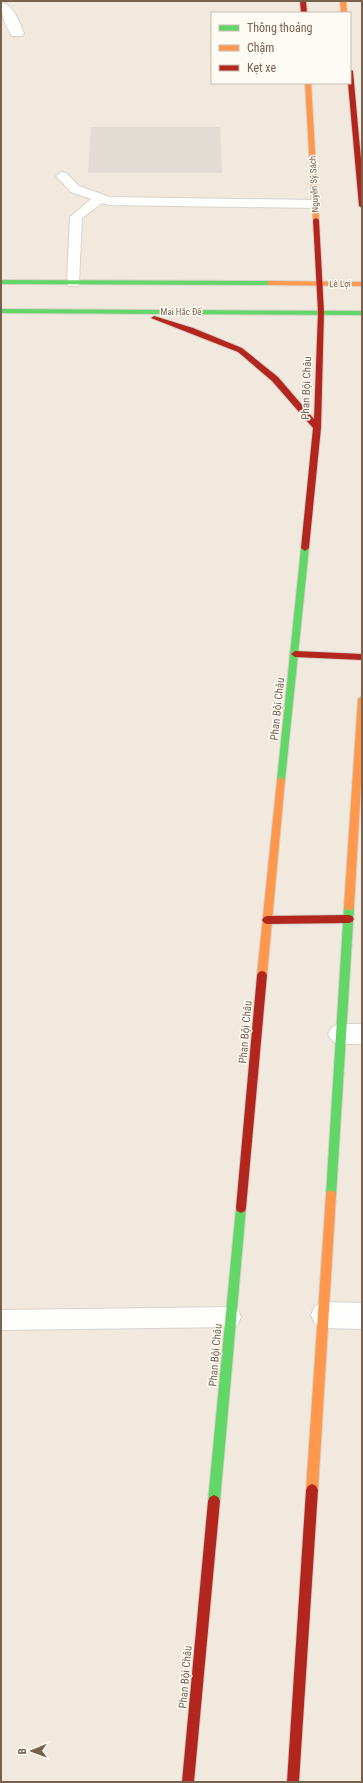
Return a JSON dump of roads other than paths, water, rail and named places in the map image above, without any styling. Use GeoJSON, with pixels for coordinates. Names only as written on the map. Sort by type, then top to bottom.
{"type":"FeatureCollection","features":[{"type":"Feature","properties":{"kind":"main road"},"geometry":{"type":"LineString","coordinates":[[303,1],[304,12]]}},
{"type":"Feature","properties":{"kind":"main road"},"geometry":{"type":"LineString","coordinates":[[343,1],[344,12]]}},
{"type":"Feature","properties":{"kind":"main road"},"geometry":{"type":"LineString","coordinates":[[351,82],[362,206]]}},
{"type":"Feature","properties":{"kind":"main road","name":"Nguyễn Sỹ Sách"},"geometry":{"type":"LineString","coordinates":[[308,84],[319,284]]}},
{"type":"Feature","properties":{"kind":"main road"},"geometry":{"type":"LineString","coordinates":[[1,282],[319,284]]}},
{"type":"Feature","properties":{"kind":"main road","name":"Lê Lợi"},"geometry":{"type":"LineString","coordinates":[[319,284],[362,284]]}},
{"type":"Feature","properties":{"kind":"main road","name":"Phan Bội Châu"},"geometry":{"type":"LineString","coordinates":[[188,1782],[267,920],[317,428],[321,312],[319,284]]}},
{"type":"Feature","properties":{"kind":"main road","name":"Mai Hắc Đế"},"geometry":{"type":"LineString","coordinates":[[1,311],[362,313]]}},
{"type":"Feature","properties":{"kind":"main road"},"geometry":{"type":"LineString","coordinates":[[133,312],[191,330],[240,350],[275,379],[317,428]]}},
{"type":"Feature","properties":{"kind":"main road"},"geometry":{"type":"LineString","coordinates":[[295,654],[362,657]]}},
{"type":"Feature","properties":{"kind":"main road"},"geometry":{"type":"LineString","coordinates":[[293,1782],[324,1315],[351,1034],[349,919],[362,699]]}},
{"type":"Feature","properties":{"kind":"main road"},"geometry":{"type":"LineString","coordinates":[[267,920],[349,919]]}},
{"type":"Feature","properties":{"kind":"street"},"geometry":{"type":"LineString","coordinates":[[1,6],[10,17],[17,33]]}},
{"type":"Feature","properties":{"kind":"street"},"geometry":{"type":"LineString","coordinates":[[324,1315],[362,1316]]}},
{"type":"Feature","properties":{"kind":"lane"},"geometry":{"type":"LineString","coordinates":[[62,176],[75,189],[109,201],[315,204]]}},
{"type":"Feature","properties":{"kind":"lane"},"geometry":{"type":"LineString","coordinates":[[73,282],[76,217],[100,198]]}},
{"type":"Feature","properties":{"kind":"lane"},"geometry":{"type":"LineString","coordinates":[[1,1320],[231,1317]]}}]}
